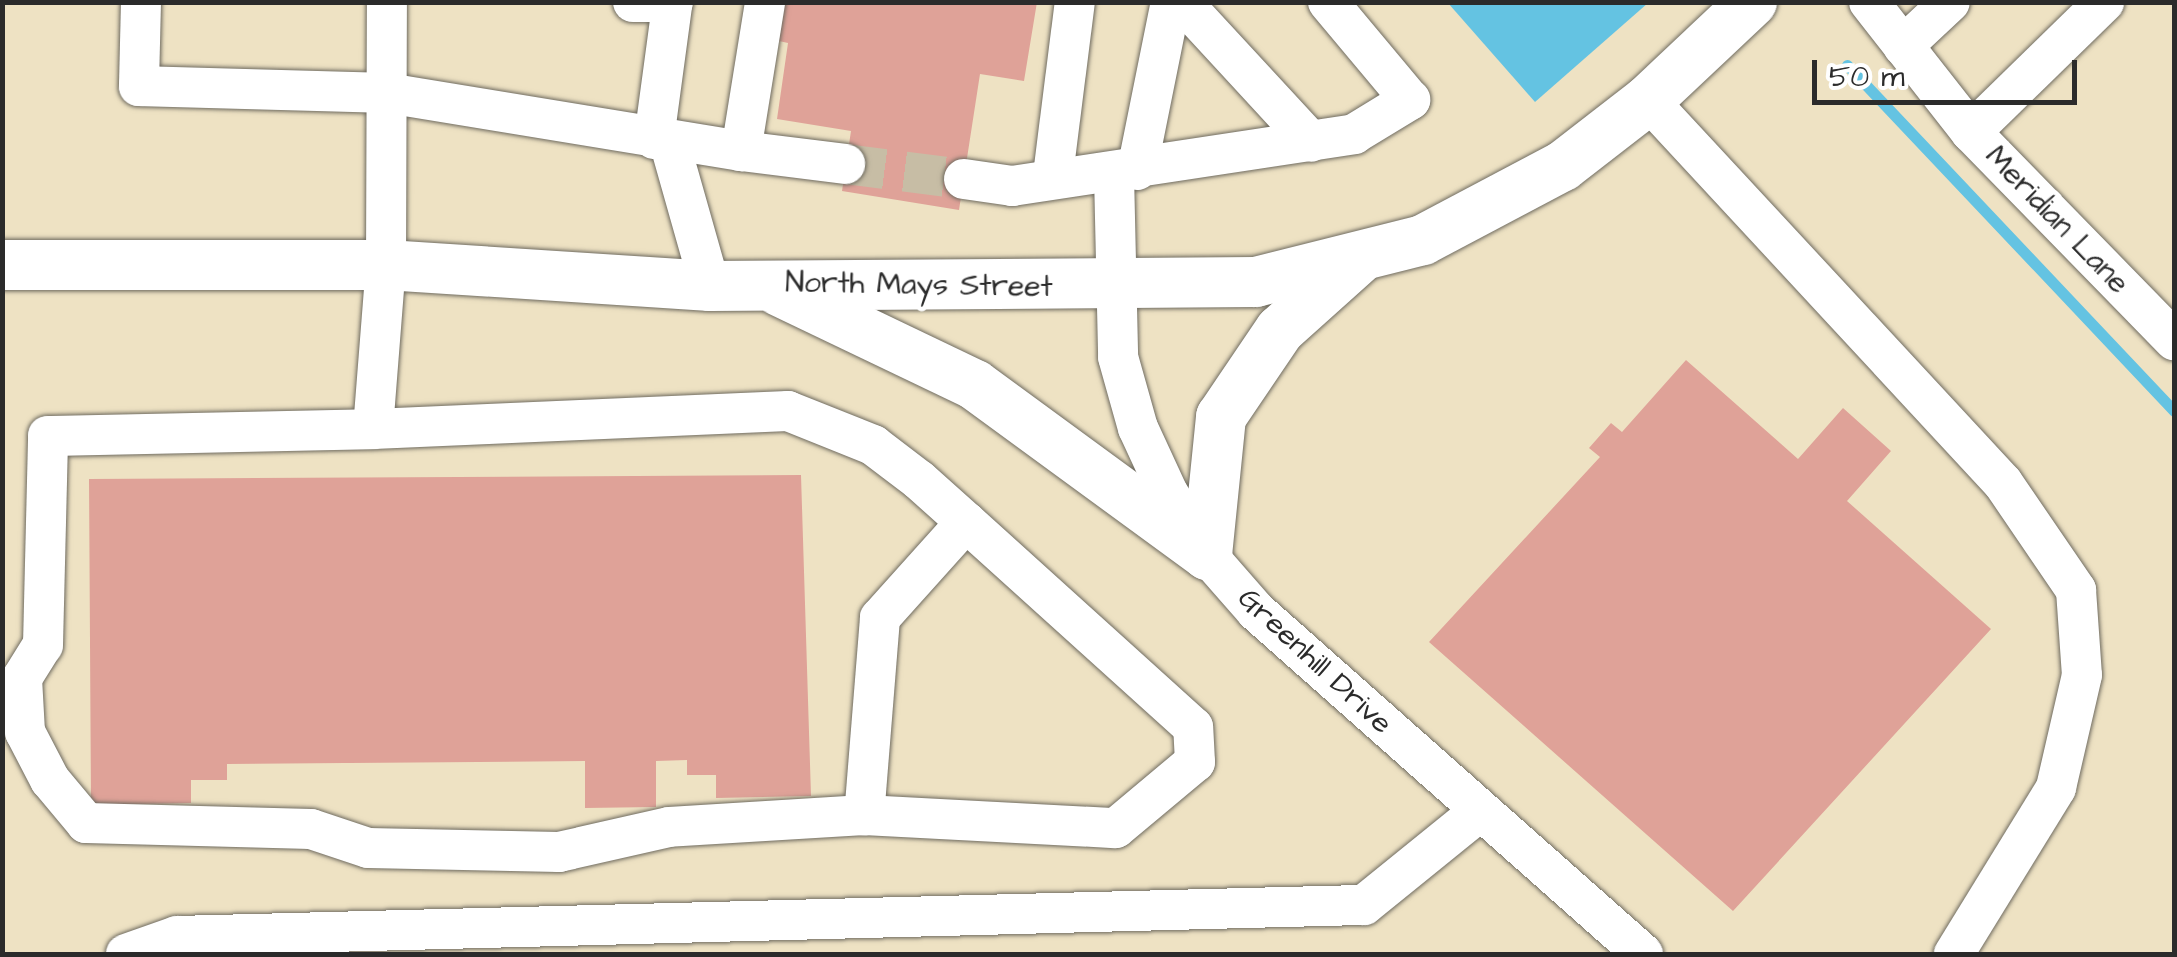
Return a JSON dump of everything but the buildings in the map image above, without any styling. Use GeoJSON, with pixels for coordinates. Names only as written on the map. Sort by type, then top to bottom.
{"type":"FeatureCollection","features":[{"type":"Feature","properties":{"kind":"main road","name":"North Mays Street"},"geometry":{"type":"LineString","coordinates":[[2,266],[386,264],[710,286],[1115,287],[1256,282],[1423,240],[1564,166],[1648,100],[1752,2]]}},
{"type":"Feature","properties":{"kind":"main road"},"geometry":{"type":"LineString","coordinates":[[763,284],[976,385],[1207,554],[1222,418],[1280,330],[1363,256]]}},
{"type":"Feature","properties":{"kind":"street"},"geometry":{"type":"LineString","coordinates":[[142,2],[139,86],[386,93],[662,140],[846,164]]}},
{"type":"Feature","properties":{"kind":"street"},"geometry":{"type":"LineString","coordinates":[[373,429],[386,264],[387,2]]}},
{"type":"Feature","properties":{"kind":"street"},"geometry":{"type":"LineString","coordinates":[[741,151],[766,2]]}},
{"type":"Feature","properties":{"kind":"street"},"geometry":{"type":"LineString","coordinates":[[1052,175],[1074,2]]}},
{"type":"Feature","properties":{"kind":"street","name":"Greenhill Drive"},"geometry":{"type":"LineString","coordinates":[[1171,2],[1126,172],[1115,287],[1118,357],[1138,428],[1168,493],[1207,554],[1256,611],[1642,954]]}},
{"type":"Feature","properties":{"kind":"street"},"geometry":{"type":"LineString","coordinates":[[1182,2],[1312,142]]}},
{"type":"Feature","properties":{"kind":"street"},"geometry":{"type":"LineString","coordinates":[[964,179],[1012,186],[1052,175],[1126,172],[1354,134],[1410,100],[1328,2]]}},
{"type":"Feature","properties":{"kind":"street","name":"Meridian Lane"},"geometry":{"type":"LineString","coordinates":[[1868,2],[1971,132],[2174,340]]}},
{"type":"Feature","properties":{"kind":"street"},"geometry":{"type":"LineString","coordinates":[[1903,46],[1950,2]]}},
{"type":"Feature","properties":{"kind":"street"},"geometry":{"type":"LineString","coordinates":[[1971,132],[2104,2]]}},
{"type":"Feature","properties":{"kind":"street"},"geometry":{"type":"LineString","coordinates":[[659,4],[662,140],[710,286]]}},
{"type":"Feature","properties":{"kind":"street"},"geometry":{"type":"LineString","coordinates":[[1648,100],[2003,483],[2076,590],[2082,675],[2056,788],[1954,954]]}},
{"type":"Feature","properties":{"kind":"street"},"geometry":{"type":"LineString","coordinates":[[788,411],[873,445],[966,522],[1194,727],[1195,762],[1116,828],[864,815],[670,827],[559,852],[368,848],[310,828],[86,823],[50,780],[25,732],[22,678],[43,645],[48,436],[373,429],[788,411]]}},
{"type":"Feature","properties":{"kind":"street"},"geometry":{"type":"LineString","coordinates":[[864,815],[880,618],[966,522]]}},
{"type":"Feature","properties":{"kind":"street"},"geometry":{"type":"LineString","coordinates":[[126,954],[177,936],[1364,905],[1480,811]]}},
{"type":"Feature","properties":{"kind":"water"},"geometry":{"type":"Polygon","coordinates":[[[1448,3],[1648,3],[1535,102],[1448,3]]]}},
{"type":"Feature","properties":{"kind":"waterway"},"geometry":{"type":"LineString","coordinates":[[1847,65],[2174,411]]}},
{"type":"Feature","properties":{"kind":"tunnel"},"geometry":{"type":"LineString","coordinates":[[845,164],[964,179]]}}]}
